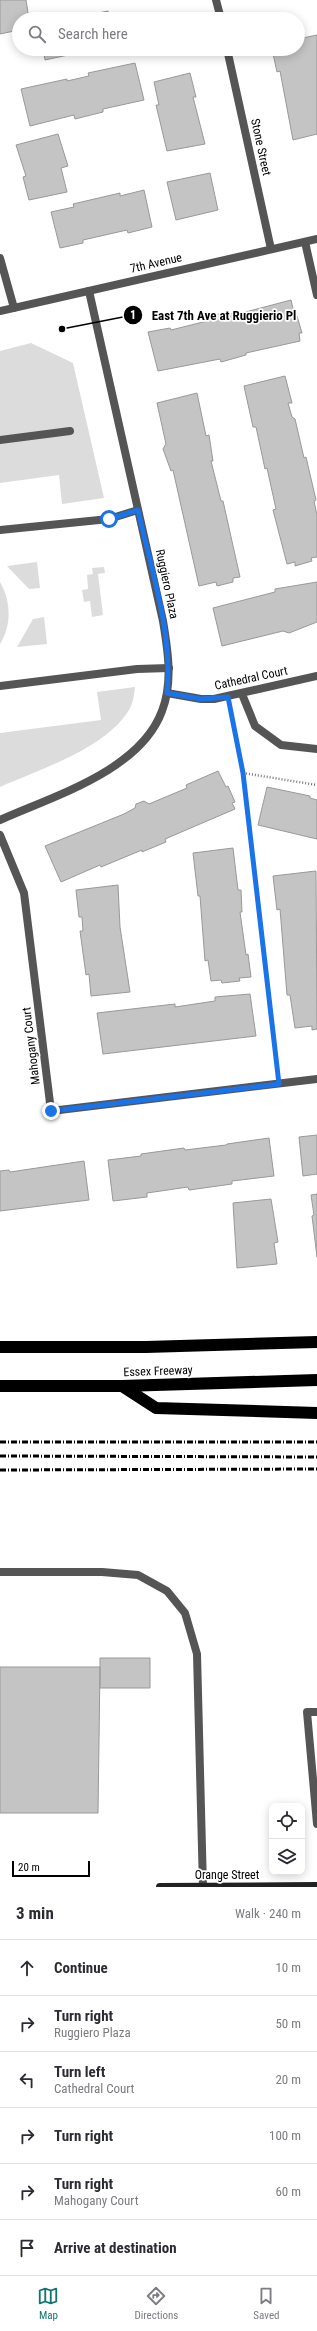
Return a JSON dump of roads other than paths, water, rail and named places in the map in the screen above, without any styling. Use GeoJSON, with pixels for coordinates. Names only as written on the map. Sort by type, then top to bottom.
{"type":"FeatureCollection","features":[{"type":"Feature","properties":{"kind":"highway","name":"Essex Freeway"},"geometry":{"type":"LineString","coordinates":[[0,1347],[153,1347],[317,1342]]}},
{"type":"Feature","properties":{"kind":"highway","name":"Essex Freeway"},"geometry":{"type":"LineString","coordinates":[[0,1386],[122,1386],[317,1380]]}},
{"type":"Feature","properties":{"kind":"highway"},"geometry":{"type":"LineString","coordinates":[[122,1386],[156,1408],[317,1413]]}},
{"type":"Feature","properties":{"kind":"main road","name":"Orange Street"},"geometry":{"type":"LineString","coordinates":[[160,1887],[317,1886]]}},
{"type":"Feature","properties":{"kind":"street"},"geometry":{"type":"LineString","coordinates":[[216,0],[219,12]]}},
{"type":"Feature","properties":{"kind":"street","name":"Stone Street"},"geometry":{"type":"LineString","coordinates":[[229,56],[271,249]]}},
{"type":"Feature","properties":{"kind":"street","name":"7th Avenue"},"geometry":{"type":"LineString","coordinates":[[0,311],[317,239]]}},
{"type":"Feature","properties":{"kind":"street"},"geometry":{"type":"LineString","coordinates":[[305,242],[317,295]]}},
{"type":"Feature","properties":{"kind":"street"},"geometry":{"type":"LineString","coordinates":[[0,258],[14,308]]}},
{"type":"Feature","properties":{"kind":"street","name":"Ruggiero Plaza"},"geometry":{"type":"LineString","coordinates":[[0,820],[84,783],[131,754],[144,742],[155,728],[163,711],[167,693],[168,668],[163,621],[89,291]]}},
{"type":"Feature","properties":{"kind":"street"},"geometry":{"type":"LineString","coordinates":[[0,440],[70,431]]}},
{"type":"Feature","properties":{"kind":"street"},"geometry":{"type":"LineString","coordinates":[[0,530],[109,519],[138,510]]}},
{"type":"Feature","properties":{"kind":"street"},"geometry":{"type":"LineString","coordinates":[[0,686],[142,668],[168,668]]}},
{"type":"Feature","properties":{"kind":"street","name":"Cathedral Court"},"geometry":{"type":"LineString","coordinates":[[167,693],[201,699],[228,697],[317,676]]}},
{"type":"Feature","properties":{"kind":"street"},"geometry":{"type":"LineString","coordinates":[[242,694],[255,726],[282,745],[317,749]]}},
{"type":"Feature","properties":{"kind":"street","name":"Mahogany Court"},"geometry":{"type":"LineString","coordinates":[[0,835],[24,893],[51,1111],[317,1079]]}},
{"type":"Feature","properties":{"kind":"street"},"geometry":{"type":"LineString","coordinates":[[0,1572],[102,1572],[138,1575],[167,1591],[185,1613],[198,1654],[203,1887]]}},
{"type":"Feature","properties":{"kind":"street"},"geometry":{"type":"LineString","coordinates":[[317,1712],[307,1712],[317,1824]]}},
{"type":"Feature","properties":{"kind":"railway"},"geometry":{"type":"LineString","coordinates":[[0,1442],[317,1442]]}},
{"type":"Feature","properties":{"kind":"railway"},"geometry":{"type":"LineString","coordinates":[[0,1456],[317,1457]]}},
{"type":"Feature","properties":{"kind":"railway"},"geometry":{"type":"LineString","coordinates":[[0,1470],[317,1469]]}},
{"type":"Feature","properties":{"kind":"place","name":"East 7th Ave at Ruggierio Pl"},"geometry":{"type":"Point","coordinates":[62,329]}}]}
